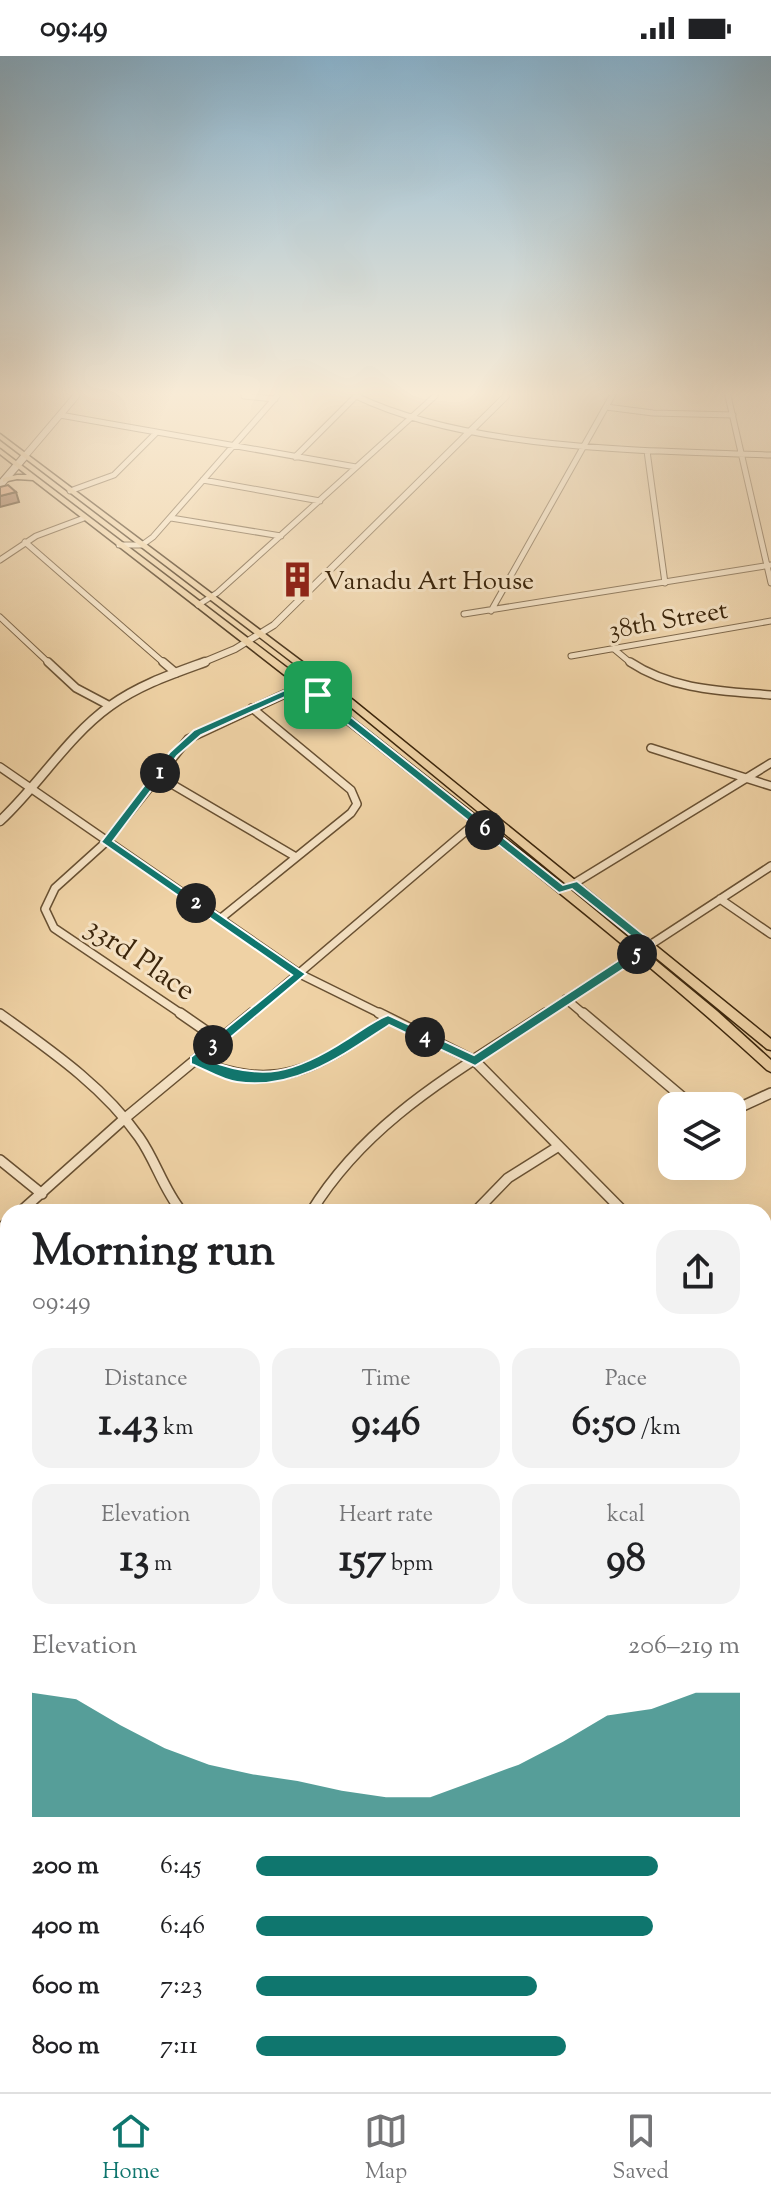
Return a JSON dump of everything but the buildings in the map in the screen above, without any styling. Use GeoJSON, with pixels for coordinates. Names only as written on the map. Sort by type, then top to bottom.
{"type":"FeatureCollection","features":[{"type":"Feature","properties":{"kind":"main road"},"geometry":{"type":"LineString","coordinates":[[50,491],[304,685],[476,823],[650,946],[771,1046]]}},
{"type":"Feature","properties":{"kind":"main road"},"geometry":{"type":"LineString","coordinates":[[70,491],[350,702],[486,814],[638,953],[713,1014],[771,1067]]}},
{"type":"Feature","properties":{"kind":"main road"},"geometry":{"type":"LineString","coordinates":[[84,518],[112,523]]}},
{"type":"Feature","properties":{"kind":"street"},"geometry":{"type":"LineString","coordinates":[[119,545],[142,545],[194,491]]}},
{"type":"Feature","properties":{"kind":"street"},"geometry":{"type":"LineString","coordinates":[[264,491],[320,501]]}},
{"type":"Feature","properties":{"kind":"street"},"geometry":{"type":"LineString","coordinates":[[198,605],[213,596],[331,491]]}},
{"type":"Feature","properties":{"kind":"street"},"geometry":{"type":"LineString","coordinates":[[0,821],[110,706],[262,635],[410,491]]}},
{"type":"Feature","properties":{"kind":"street"},"geometry":{"type":"LineString","coordinates":[[491,611],[559,491]]}},
{"type":"Feature","properties":{"kind":"street"},"geometry":{"type":"LineString","coordinates":[[652,491],[665,583]]}},
{"type":"Feature","properties":{"kind":"street"},"geometry":{"type":"LineString","coordinates":[[751,491],[771,583]]}},
{"type":"Feature","properties":{"kind":"street"},"geometry":{"type":"LineString","coordinates":[[0,560],[25,542],[84,518]]}},
{"type":"Feature","properties":{"kind":"street"},"geometry":{"type":"LineString","coordinates":[[171,518],[281,536]]}},
{"type":"Feature","properties":{"kind":"street"},"geometry":{"type":"LineString","coordinates":[[25,542],[176,673]]}},
{"type":"Feature","properties":{"kind":"street"},"geometry":{"type":"LineString","coordinates":[[464,614],[769,566]]}},
{"type":"Feature","properties":{"kind":"street"},"geometry":{"type":"LineString","coordinates":[[0,617],[76,688],[110,706]]}},
{"type":"Feature","properties":{"kind":"street","name":"38th Street"},"geometry":{"type":"LineString","coordinates":[[571,656],[771,621]]}},
{"type":"Feature","properties":{"kind":"street"},"geometry":{"type":"LineString","coordinates":[[614,649],[635,667],[665,682],[771,695]]}},
{"type":"Feature","properties":{"kind":"street"},"geometry":{"type":"LineString","coordinates":[[106,842],[188,739],[304,685]]}},
{"type":"Feature","properties":{"kind":"street"},"geometry":{"type":"LineString","coordinates":[[220,919],[351,813],[357,801],[346,786],[252,708]]}},
{"type":"Feature","properties":{"kind":"street"},"geometry":{"type":"LineString","coordinates":[[651,748],[771,786]]}},
{"type":"Feature","properties":{"kind":"street"},"geometry":{"type":"LineString","coordinates":[[568,887],[771,763]]}},
{"type":"Feature","properties":{"kind":"street"},"geometry":{"type":"LineString","coordinates":[[0,767],[300,974],[475,1061],[616,1204]]}},
{"type":"Feature","properties":{"kind":"street"},"geometry":{"type":"LineString","coordinates":[[158,776],[296,857]]}},
{"type":"Feature","properties":{"kind":"street"},"geometry":{"type":"LineString","coordinates":[[30,1204],[124,1119],[300,974],[486,814]]}},
{"type":"Feature","properties":{"kind":"street","name":"33rd Place"},"geometry":{"type":"LineString","coordinates":[[106,842],[55,888],[45,909],[54,928],[219,1040]]}},
{"type":"Feature","properties":{"kind":"street"},"geometry":{"type":"LineString","coordinates":[[317,1204],[349,1160],[388,1120],[566,999],[771,866]]}},
{"type":"Feature","properties":{"kind":"street"},"geometry":{"type":"LineString","coordinates":[[720,899],[771,934]]}},
{"type":"Feature","properties":{"kind":"street"},"geometry":{"type":"LineString","coordinates":[[566,999],[676,1092]]}},
{"type":"Feature","properties":{"kind":"street"},"geometry":{"type":"LineString","coordinates":[[0,1014],[84,1079],[124,1119],[145,1146],[166,1191],[176,1204]]}},
{"type":"Feature","properties":{"kind":"street"},"geometry":{"type":"LineString","coordinates":[[195,1060],[237,1077],[285,1076],[328,1058],[388,1019]]}},
{"type":"Feature","properties":{"kind":"street"},"geometry":{"type":"LineString","coordinates":[[746,1105],[771,1093]]}},
{"type":"Feature","properties":{"kind":"street"},"geometry":{"type":"LineString","coordinates":[[483,1204],[508,1178],[559,1146]]}},
{"type":"Feature","properties":{"kind":"street"},"geometry":{"type":"LineString","coordinates":[[0,1160],[42,1194]]}},
{"type":"Feature","properties":{"kind":"place","name":"Vanadu Art House"},"geometry":{"type":"Point","coordinates":[298,580]}},
{"type":"Feature","properties":{"kind":"route"},"geometry":{"type":"LineString","coordinates":[[304,685],[318,695],[563,890],[573,884],[650,946],[475,1061],[388,1019],[328,1058],[285,1076],[261,1079],[237,1077],[195,1060],[300,974],[106,842],[188,739],[304,685]]}}]}
